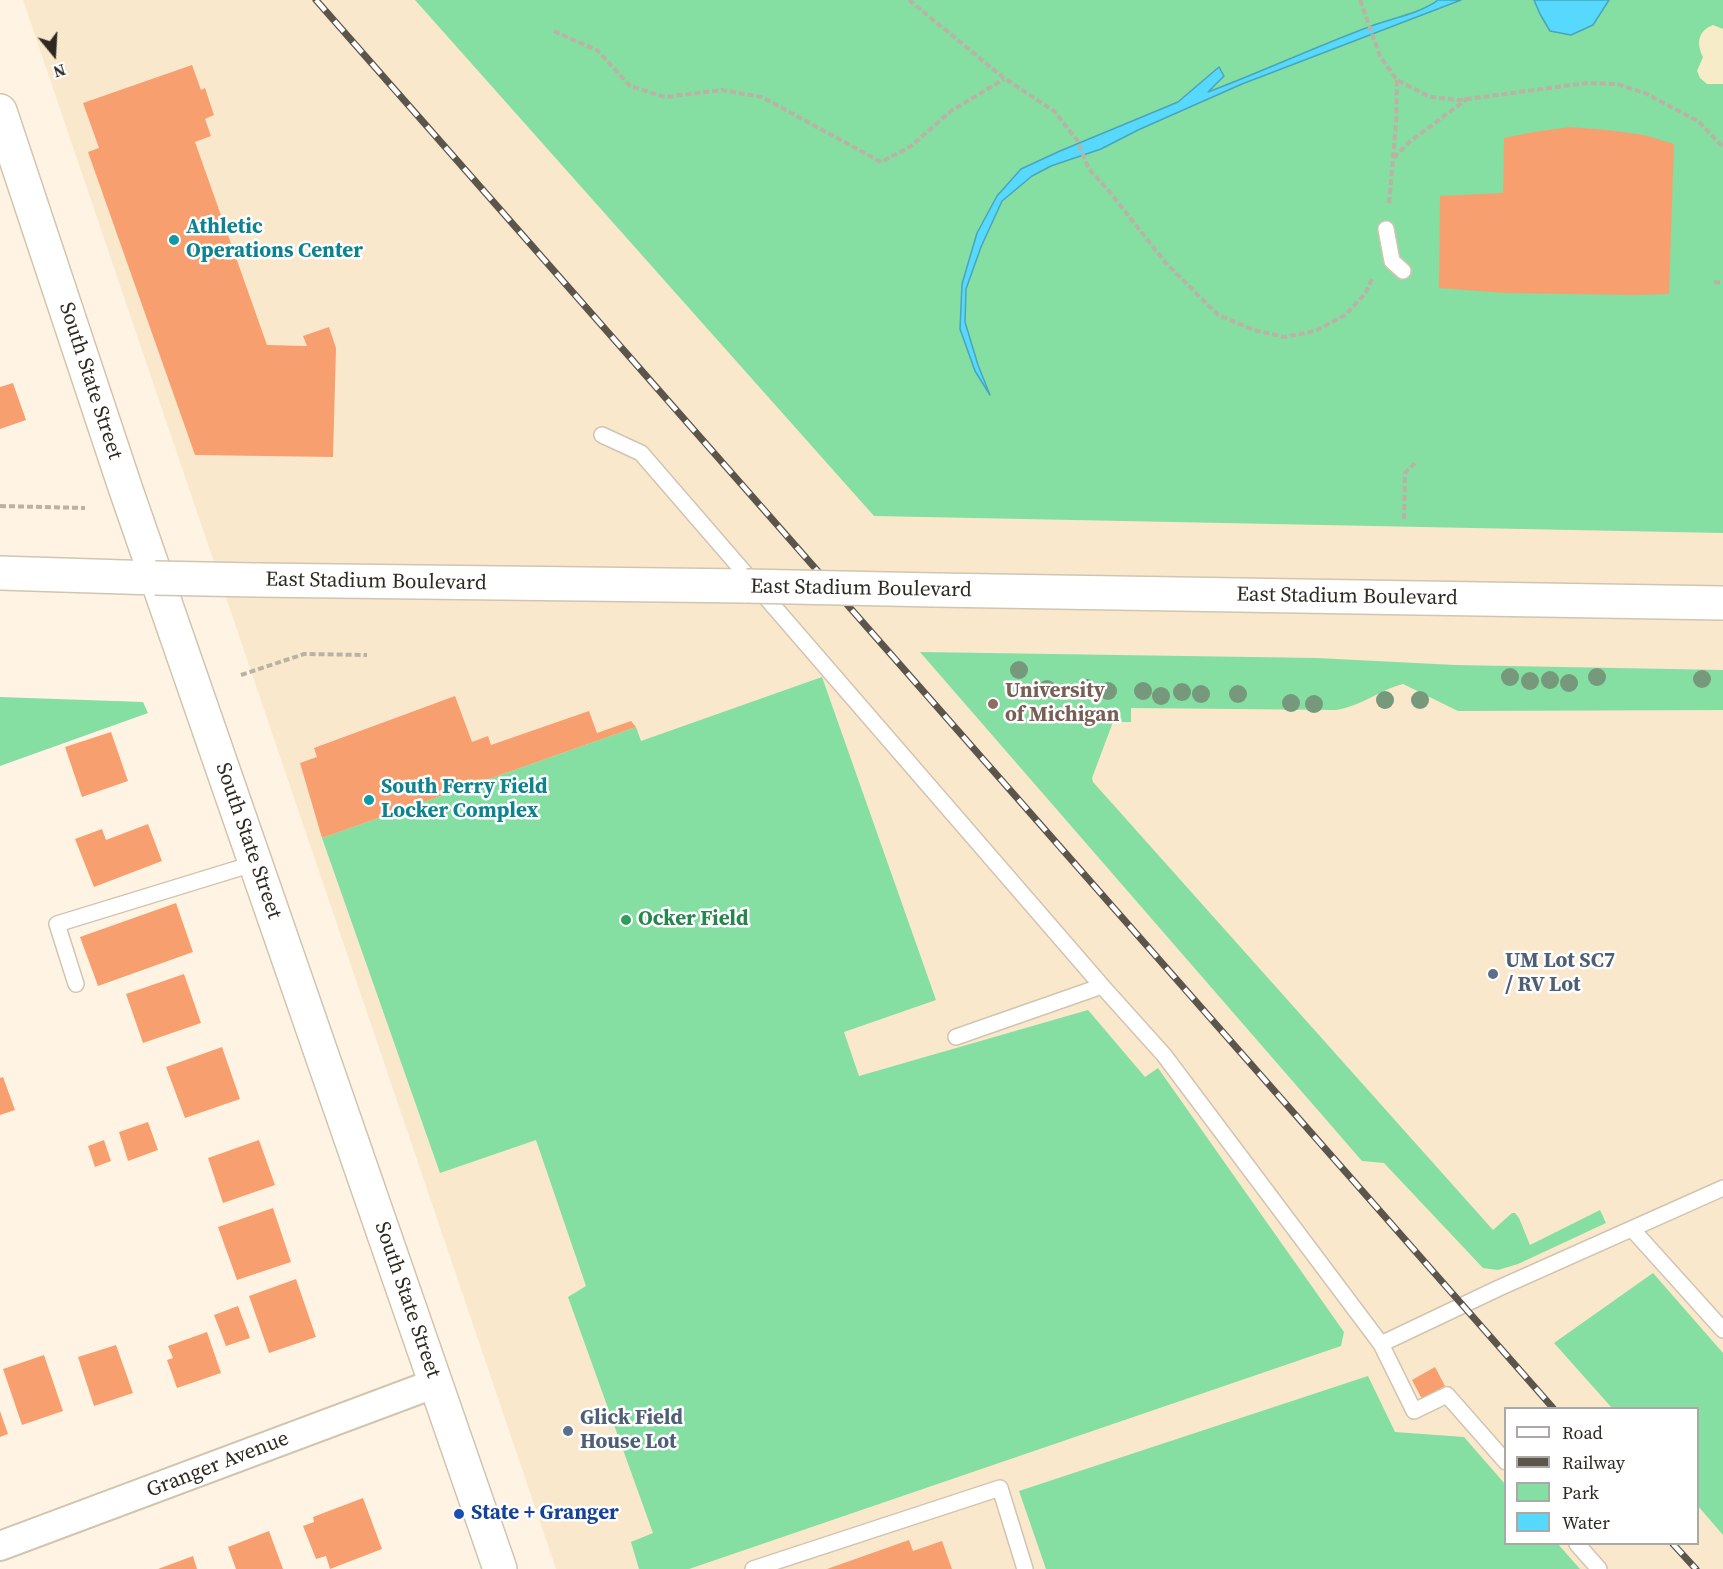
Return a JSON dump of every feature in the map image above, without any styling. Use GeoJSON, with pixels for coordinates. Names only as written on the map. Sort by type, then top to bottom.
{"type":"FeatureCollection","features":[{"type":"Feature","properties":{"kind":"main road","name":"South State Street"},"geometry":{"type":"LineString","coordinates":[[0,111],[125,487],[500,1569]]}},
{"type":"Feature","properties":{"kind":"main road","name":"East Stadium Boulevard"},"geometry":{"type":"LineString","coordinates":[[0,573],[58,577],[1723,603]]}},
{"type":"Feature","properties":{"kind":"street","name":"Granger Avenue"},"geometry":{"type":"LineString","coordinates":[[0,1546],[436,1383]]}},
{"type":"Feature","properties":{"kind":"lane"},"geometry":{"type":"LineString","coordinates":[[1386,229],[1392,261],[1403,271]]}},
{"type":"Feature","properties":{"kind":"lane"},"geometry":{"type":"LineString","coordinates":[[602,435],[640,453],[1164,1055],[1381,1344],[1414,1411],[1448,1395],[1504,1460]]}},
{"type":"Feature","properties":{"kind":"lane"},"geometry":{"type":"LineString","coordinates":[[76,984],[57,924],[256,863]]}},
{"type":"Feature","properties":{"kind":"lane"},"geometry":{"type":"LineString","coordinates":[[956,1037],[1102,986]]}},
{"type":"Feature","properties":{"kind":"lane"},"geometry":{"type":"LineString","coordinates":[[1381,1344],[1723,1188]]}},
{"type":"Feature","properties":{"kind":"lane"},"geometry":{"type":"LineString","coordinates":[[1632,1229],[1723,1330]]}},
{"type":"Feature","properties":{"kind":"lane"},"geometry":{"type":"LineString","coordinates":[[753,1569],[1000,1488],[1025,1569]]}},
{"type":"Feature","properties":{"kind":"lane"},"geometry":{"type":"LineString","coordinates":[[1578,1545],[1599,1569]]}},
{"type":"Feature","properties":{"kind":"path"},"geometry":{"type":"LineString","coordinates":[[909,0],[1004,78],[1054,111],[1077,140],[1089,169],[1165,262],[1218,315],[1254,330],[1284,337],[1315,332],[1345,315],[1365,294],[1379,265],[1386,229],[1394,158],[1397,80]]}},
{"type":"Feature","properties":{"kind":"path"},"geometry":{"type":"LineString","coordinates":[[1360,0],[1380,56],[1397,80],[1430,97],[1460,100],[1587,83],[1617,84],[1645,93],[1699,122],[1723,147]]}},
{"type":"Feature","properties":{"kind":"path"},"geometry":{"type":"LineString","coordinates":[[554,31],[598,51],[630,86],[665,97],[722,90],[762,97],[881,162],[909,147],[951,111],[1004,78]]}},
{"type":"Feature","properties":{"kind":"path"},"geometry":{"type":"LineString","coordinates":[[1394,158],[1408,143],[1467,99]]}},
{"type":"Feature","properties":{"kind":"path"},"geometry":{"type":"LineString","coordinates":[[1714,282],[1723,283]]}},
{"type":"Feature","properties":{"kind":"path"},"geometry":{"type":"LineString","coordinates":[[1404,519],[1405,473],[1415,463]]}},
{"type":"Feature","properties":{"kind":"path"},"geometry":{"type":"LineString","coordinates":[[0,506],[86,508]]}},
{"type":"Feature","properties":{"kind":"path"},"geometry":{"type":"LineString","coordinates":[[241,675],[304,654],[367,655]]}},
{"type":"Feature","properties":{"kind":"shaded area","name":"University of Michigan"},"geometry":{"type":"Polygon","coordinates":[[[23,0],[1723,0],[1723,1569],[556,1569],[23,0]]]}},
{"type":"Feature","properties":{"kind":"green space"},"geometry":{"type":"Polygon","coordinates":[[[415,0],[1723,0],[1723,533],[874,516],[415,0]]]}},
{"type":"Feature","properties":{"kind":"green space"},"geometry":{"type":"Polygon","coordinates":[[[920,652],[1317,658],[1455,665],[1723,670],[1723,710],[1458,711],[1403,684],[1355,705],[1336,710],[1131,708],[1131,722],[1113,722],[1092,778],[1093,782],[1493,1230],[1512,1213],[1515,1213],[1530,1245],[1600,1210],[1606,1223],[1518,1264],[1498,1270],[1483,1268],[1384,1163],[1362,1161],[920,652]]]}},
{"type":"Feature","properties":{"kind":"green space"},"geometry":{"type":"Polygon","coordinates":[[[822,677],[936,1000],[844,1032],[859,1076],[1088,1010],[1145,1077],[1158,1068],[1344,1332],[1341,1346],[689,1569],[639,1569],[631,1542],[653,1533],[568,1297],[586,1286],[536,1140],[440,1173],[322,838],[636,727],[641,741],[822,677]]]}},
{"type":"Feature","properties":{"kind":"green space"},"geometry":{"type":"Polygon","coordinates":[[[0,697],[143,702],[148,713],[0,766],[0,697]]]}},
{"type":"Feature","properties":{"kind":"green space"},"geometry":{"type":"Polygon","coordinates":[[[1653,1273],[1723,1353],[1723,1535],[1699,1507],[1699,1407],[1611,1407],[1554,1343],[1653,1273]]]}},
{"type":"Feature","properties":{"kind":"green space"},"geometry":{"type":"Polygon","coordinates":[[[1368,1376],[1395,1432],[1464,1437],[1504,1483],[1504,1545],[1559,1545],[1580,1569],[1046,1569],[1019,1491],[1368,1376]]]}},
{"type":"Feature","properties":{"kind":"sand"},"geometry":{"type":"Polygon","coordinates":[[[1713,25],[1723,29],[1723,84],[1707,84],[1700,78],[1697,71],[1703,57],[1699,42],[1701,34],[1713,25]]]}},
{"type":"Feature","properties":{"kind":"water"},"geometry":{"type":"Polygon","coordinates":[[[1438,0],[1461,0],[1242,84],[1101,149],[1051,166],[1032,176],[1002,201],[981,247],[966,289],[965,322],[990,395],[975,371],[960,329],[962,284],[977,233],[997,196],[1021,169],[1178,102],[1219,67],[1224,76],[1208,92],[1346,36],[1422,9],[1438,0]]]}},
{"type":"Feature","properties":{"kind":"water"},"geometry":{"type":"Polygon","coordinates":[[[1534,0],[1609,0],[1593,25],[1571,35],[1550,31],[1534,0]]]}},
{"type":"Feature","properties":{"kind":"building","name":"Athletic Operations Center"},"geometry":{"type":"Polygon","coordinates":[[[192,65],[201,90],[205,88],[214,115],[205,119],[211,136],[195,142],[267,345],[307,346],[303,336],[329,327],[336,348],[333,457],[195,455],[88,152],[99,148],[83,103],[192,65]]]}},
{"type":"Feature","properties":{"kind":"building"},"geometry":{"type":"Polygon","coordinates":[[[1570,127],[1644,135],[1674,144],[1669,294],[1505,293],[1439,288],[1440,196],[1503,193],[1504,138],[1570,127]]]}},
{"type":"Feature","properties":{"kind":"building"},"geometry":{"type":"Polygon","coordinates":[[[13,383],[26,420],[0,429],[0,387],[13,383]]]}},
{"type":"Feature","properties":{"kind":"building","name":"South Ferry Field Locker Complex"},"geometry":{"type":"Polygon","coordinates":[[[455,696],[472,742],[488,736],[491,745],[589,711],[597,733],[631,721],[636,727],[322,838],[300,763],[317,757],[314,748],[455,696]]]}},
{"type":"Feature","properties":{"kind":"building"},"geometry":{"type":"Polygon","coordinates":[[[111,732],[128,781],[82,797],[65,747],[111,732]]]}},
{"type":"Feature","properties":{"kind":"building"},"geometry":{"type":"Polygon","coordinates":[[[148,824],[162,861],[94,887],[75,839],[102,829],[106,840],[148,824]]]}},
{"type":"Feature","properties":{"kind":"building"},"geometry":{"type":"Polygon","coordinates":[[[176,903],[193,952],[98,986],[80,937],[176,903]]]}},
{"type":"Feature","properties":{"kind":"building"},"geometry":{"type":"Polygon","coordinates":[[[184,974],[201,1023],[143,1043],[126,994],[184,974]]]}},
{"type":"Feature","properties":{"kind":"building"},"geometry":{"type":"Polygon","coordinates":[[[222,1047],[240,1099],[185,1118],[166,1067],[222,1047]]]}},
{"type":"Feature","properties":{"kind":"building"},"geometry":{"type":"Polygon","coordinates":[[[3,1077],[15,1110],[0,1115],[0,1078],[3,1077]]]}},
{"type":"Feature","properties":{"kind":"building"},"geometry":{"type":"Polygon","coordinates":[[[148,1122],[158,1150],[128,1161],[119,1132],[148,1122]]]}},
{"type":"Feature","properties":{"kind":"building"},"geometry":{"type":"Polygon","coordinates":[[[104,1140],[111,1161],[95,1167],[88,1146],[104,1140]]]}},
{"type":"Feature","properties":{"kind":"building"},"geometry":{"type":"Polygon","coordinates":[[[259,1140],[275,1185],[223,1203],[208,1158],[259,1140]]]}},
{"type":"Feature","properties":{"kind":"building"},"geometry":{"type":"Polygon","coordinates":[[[273,1208],[291,1262],[237,1280],[218,1227],[273,1208]]]}},
{"type":"Feature","properties":{"kind":"building"},"geometry":{"type":"Polygon","coordinates":[[[296,1279],[316,1337],[269,1353],[249,1296],[296,1279]]]}},
{"type":"Feature","properties":{"kind":"building"},"geometry":{"type":"Polygon","coordinates":[[[238,1306],[250,1338],[226,1346],[214,1315],[238,1306]]]}},
{"type":"Feature","properties":{"kind":"building"},"geometry":{"type":"Polygon","coordinates":[[[207,1332],[221,1373],[177,1388],[167,1360],[173,1358],[168,1346],[207,1332]]]}},
{"type":"Feature","properties":{"kind":"building"},"geometry":{"type":"Polygon","coordinates":[[[116,1345],[133,1393],[94,1406],[78,1357],[116,1345]]]}},
{"type":"Feature","properties":{"kind":"building"},"geometry":{"type":"Polygon","coordinates":[[[44,1355],[63,1411],[22,1425],[3,1369],[44,1355]]]}},
{"type":"Feature","properties":{"kind":"building"},"geometry":{"type":"Polygon","coordinates":[[[1435,1367],[1445,1386],[1422,1399],[1412,1380],[1435,1367]]]}},
{"type":"Feature","properties":{"kind":"building"},"geometry":{"type":"Polygon","coordinates":[[[0,1411],[8,1434],[0,1437],[0,1411]]]}},
{"type":"Feature","properties":{"kind":"building"},"geometry":{"type":"Polygon","coordinates":[[[363,1498],[382,1549],[330,1569],[326,1556],[316,1559],[303,1526],[314,1522],[313,1517],[363,1498]]]}},
{"type":"Feature","properties":{"kind":"building"},"geometry":{"type":"Polygon","coordinates":[[[269,1531],[283,1569],[236,1569],[228,1547],[269,1531]]]}},
{"type":"Feature","properties":{"kind":"building"},"geometry":{"type":"Polygon","coordinates":[[[909,1540],[913,1551],[942,1541],[952,1569],[827,1569],[909,1540]]]}},
{"type":"Feature","properties":{"kind":"building"},"geometry":{"type":"Polygon","coordinates":[[[193,1556],[197,1569],[158,1569],[193,1556]]]}},
{"type":"Feature","properties":{"kind":"railway"},"geometry":{"type":"LineString","coordinates":[[316,0],[1552,1407]]}},
{"type":"Feature","properties":{"kind":"railway"},"geometry":{"type":"LineString","coordinates":[[1674,1545],[1696,1569]]}},
{"type":"Feature","properties":{"kind":"place","name":"Athletic Operations Center"},"geometry":{"type":"Point","coordinates":[174,240]}},
{"type":"Feature","properties":{"kind":"place","name":"University of Michigan"},"geometry":{"type":"Point","coordinates":[993,704]}},
{"type":"Feature","properties":{"kind":"place","name":"South Ferry Field Locker Complex"},"geometry":{"type":"Point","coordinates":[369,800]}},
{"type":"Feature","properties":{"kind":"place","name":"Ocker Field"},"geometry":{"type":"Point","coordinates":[626,920]}},
{"type":"Feature","properties":{"kind":"place","name":"UM Lot SC7 / RV Lot"},"geometry":{"type":"Point","coordinates":[1493,974]}},
{"type":"Feature","properties":{"kind":"place","name":"Glick Field House Lot"},"geometry":{"type":"Point","coordinates":[568,1431]}},
{"type":"Feature","properties":{"kind":"place","name":"State + Granger"},"geometry":{"type":"Point","coordinates":[459,1514]}}]}
